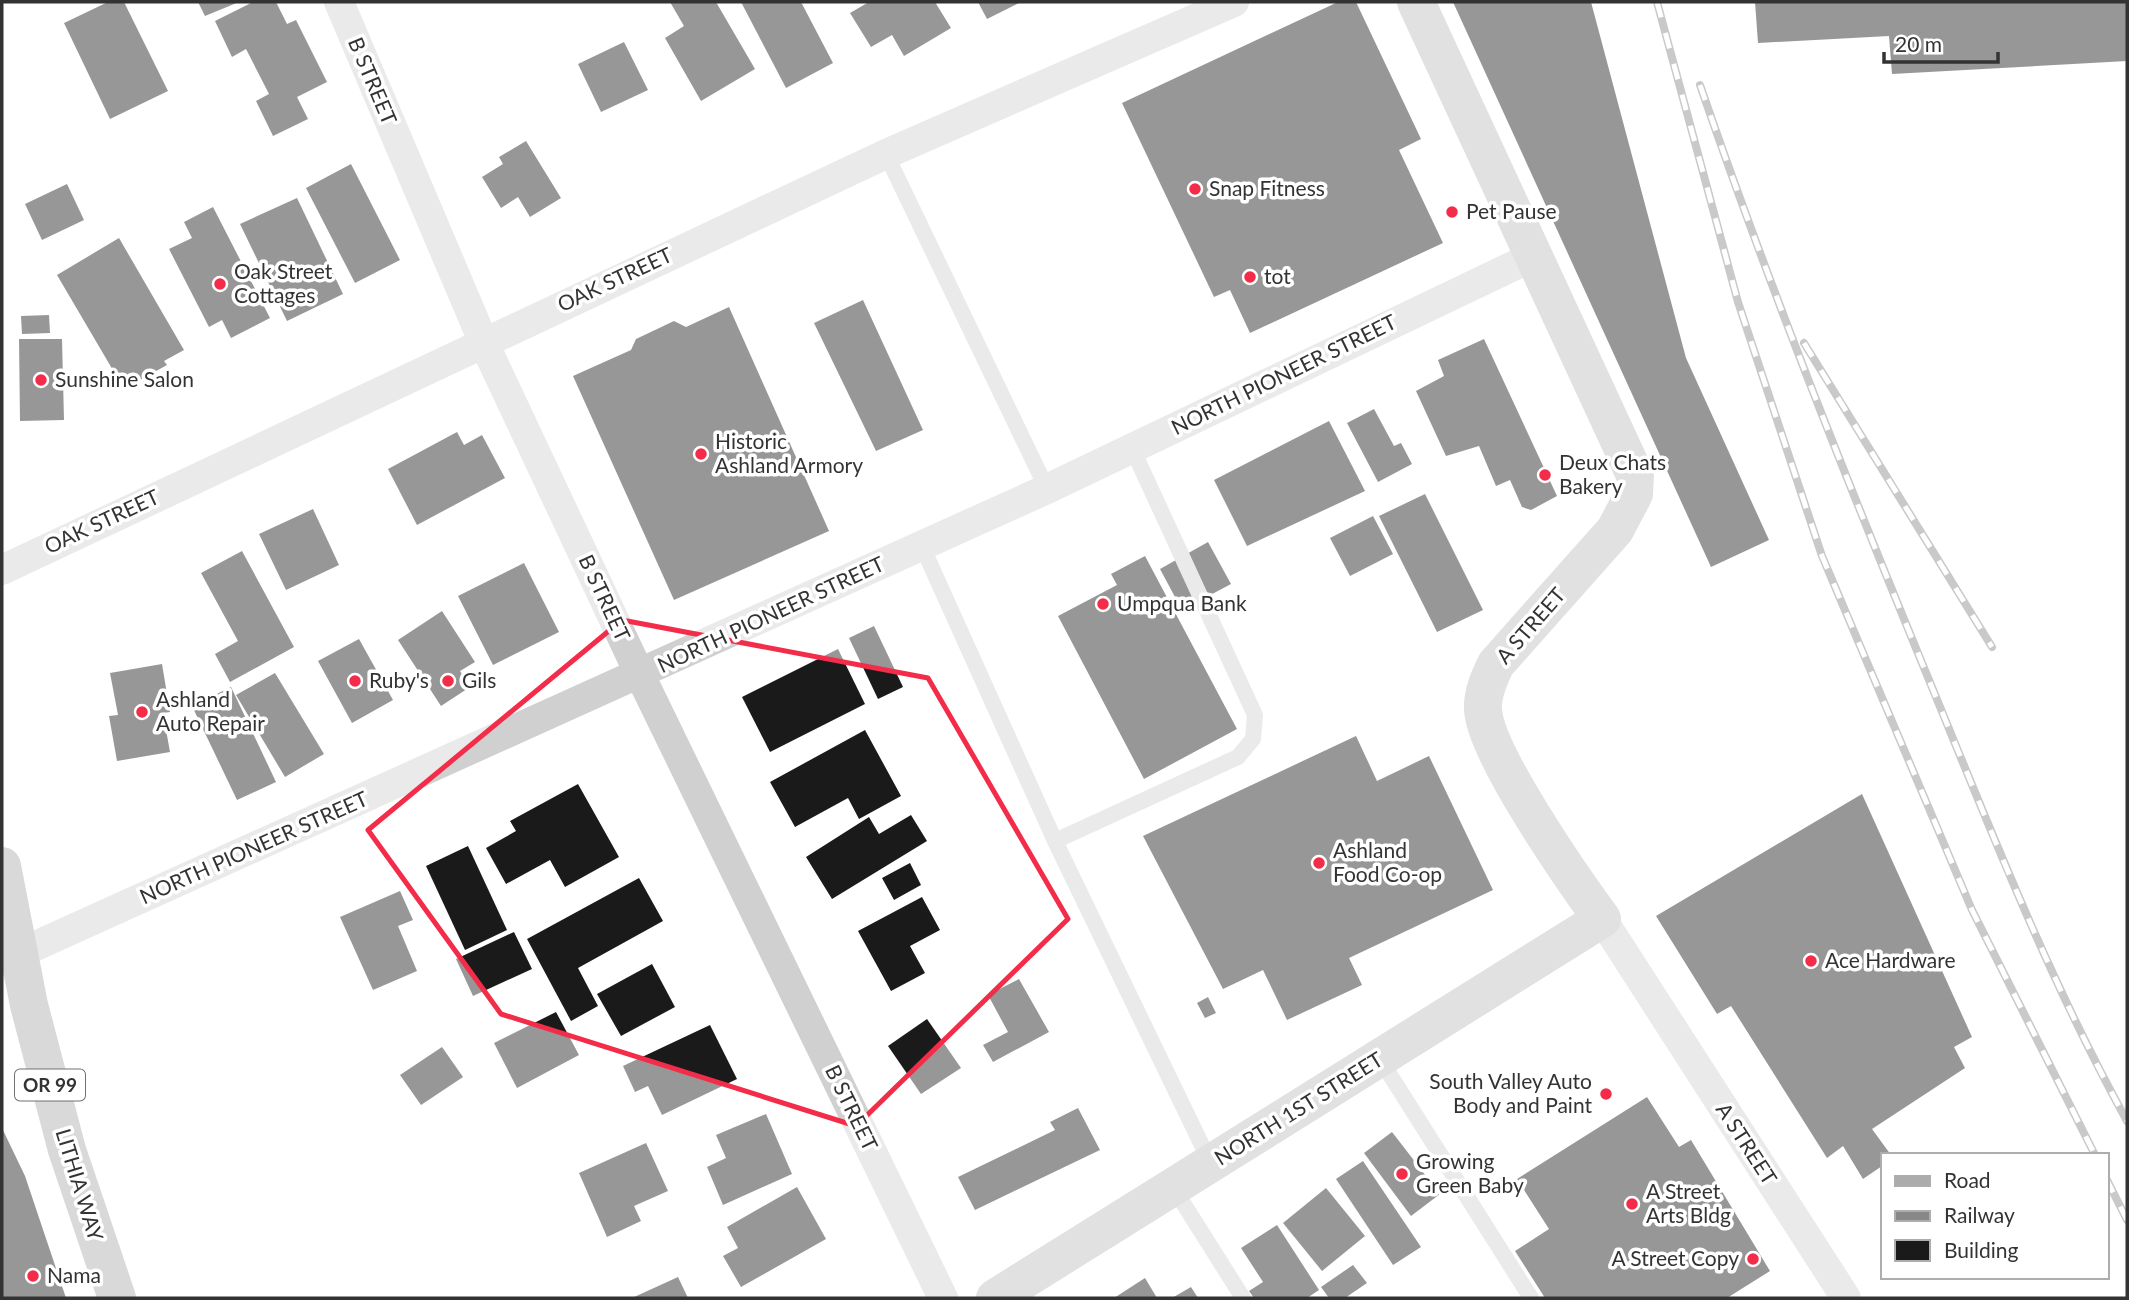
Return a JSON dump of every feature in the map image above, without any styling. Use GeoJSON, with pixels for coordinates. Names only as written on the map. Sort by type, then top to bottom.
{"type":"FeatureCollection","features":[{"type":"Feature","properties":{"kind":"main road","name":"LITHIA WAY"},"geometry":{"type":"LineString","coordinates":[[2,866],[11,957],[29,1005],[67,1150],[117,1298]]}},
{"type":"Feature","properties":{"kind":"street","name":"B STREET"},"geometry":{"type":"LineString","coordinates":[[339,2],[483,341],[640,675],[943,1298]]}},
{"type":"Feature","properties":{"kind":"street","name":"OAK STREET"},"geometry":{"type":"LineString","coordinates":[[2,570],[483,341],[886,154],[1234,2]]}},
{"type":"Feature","properties":{"kind":"street","name":"A STREET"},"geometry":{"type":"LineString","coordinates":[[1416,2],[1628,456],[1634,475],[1634,494],[1615,530],[1496,664],[1487,684],[1483,710],[1490,737],[1514,783],[1846,1298]]}},
{"type":"Feature","properties":{"kind":"street","name":"NORTH PIONEER STREET"},"geometry":{"type":"LineString","coordinates":[[11,957],[1047,489],[1534,256]]}},
{"type":"Feature","properties":{"kind":"street","name":"NORTH 1ST STREET"},"geometry":{"type":"LineString","coordinates":[[995,1298],[1602,919]]}},
{"type":"Feature","properties":{"kind":"lane"},"geometry":{"type":"LineString","coordinates":[[886,154],[1047,489]]}},
{"type":"Feature","properties":{"kind":"lane"},"geometry":{"type":"LineString","coordinates":[[1055,841],[1238,757],[1253,739],[1255,715],[1132,448]]}},
{"type":"Feature","properties":{"kind":"lane"},"geometry":{"type":"LineString","coordinates":[[922,546],[1055,841],[1211,1164]]}},
{"type":"Feature","properties":{"kind":"lane"},"geometry":{"type":"LineString","coordinates":[[1380,1059],[1531,1298]]}},
{"type":"Feature","properties":{"kind":"lane"},"geometry":{"type":"LineString","coordinates":[[1173,1187],[1243,1298]]}},
{"type":"Feature","properties":{"kind":"highlighted area"},"geometry":{"type":"Polygon","coordinates":[[[622,620],[928,678],[1068,919],[856,1126],[501,1014],[368,830],[622,620]]]}},
{"type":"Feature","properties":{"kind":"building"},"geometry":{"type":"Polygon","coordinates":[[[108,2],[124,2],[168,91],[110,119],[64,23],[108,2]]]}},
{"type":"Feature","properties":{"kind":"building"},"geometry":{"type":"Polygon","coordinates":[[[198,2],[239,2],[205,16],[198,2]]]}},
{"type":"Feature","properties":{"kind":"building"},"geometry":{"type":"Polygon","coordinates":[[[253,2],[276,2],[287,24],[296,20],[327,82],[297,97],[308,119],[273,136],[256,101],[269,94],[246,49],[232,57],[215,21],[253,2]]]}},
{"type":"Feature","properties":{"kind":"building"},"geometry":{"type":"Polygon","coordinates":[[[670,2],[716,2],[755,69],[701,101],[665,38],[684,26],[670,2]]]}},
{"type":"Feature","properties":{"kind":"building"},"geometry":{"type":"Polygon","coordinates":[[[741,2],[801,2],[833,63],[786,88],[741,2]]]}},
{"type":"Feature","properties":{"kind":"building"},"geometry":{"type":"Polygon","coordinates":[[[869,2],[935,2],[951,28],[904,56],[892,35],[871,47],[850,13],[869,2]]]}},
{"type":"Feature","properties":{"kind":"building"},"geometry":{"type":"Polygon","coordinates":[[[978,2],[1021,2],[987,19],[978,2]]]}},
{"type":"Feature","properties":{"kind":"building"},"geometry":{"type":"Polygon","coordinates":[[[1338,2],[1356,2],[1421,139],[1399,150],[1443,243],[1250,333],[1230,290],[1214,297],[1122,103],[1338,2]]]}},
{"type":"Feature","properties":{"kind":"building"},"geometry":{"type":"Polygon","coordinates":[[[1453,2],[1591,2],[1686,358],[1769,540],[1711,567],[1453,2]]]}},
{"type":"Feature","properties":{"kind":"building"},"geometry":{"type":"Polygon","coordinates":[[[1755,2],[2127,2],[2127,61],[1892,74],[1889,36],[1758,43],[1755,2]]]}},
{"type":"Feature","properties":{"kind":"building"},"geometry":{"type":"Polygon","coordinates":[[[624,42],[648,90],[601,112],[578,64],[624,42]]]}},
{"type":"Feature","properties":{"kind":"building"},"geometry":{"type":"Polygon","coordinates":[[[526,141],[561,198],[530,217],[518,197],[501,208],[482,177],[503,164],[499,157],[526,141]]]}},
{"type":"Feature","properties":{"kind":"building"},"geometry":{"type":"Polygon","coordinates":[[[351,164],[400,260],[355,283],[306,188],[351,164]]]}},
{"type":"Feature","properties":{"kind":"building"},"geometry":{"type":"Polygon","coordinates":[[[67,184],[84,220],[42,240],[25,204],[67,184]]]}},
{"type":"Feature","properties":{"kind":"building"},"geometry":{"type":"Polygon","coordinates":[[[297,198],[343,294],[287,321],[240,224],[297,198]]]}},
{"type":"Feature","properties":{"kind":"building","name":"Oak Street Cottages"},"geometry":{"type":"Polygon","coordinates":[[[213,207],[270,318],[231,338],[222,320],[209,327],[169,249],[192,238],[184,222],[213,207]]]}},
{"type":"Feature","properties":{"kind":"building"},"geometry":{"type":"Polygon","coordinates":[[[119,238],[184,350],[164,361],[167,365],[124,389],[57,275],[119,238]]]}},
{"type":"Feature","properties":{"kind":"building"},"geometry":{"type":"Polygon","coordinates":[[[863,300],[923,430],[876,451],[814,323],[863,300]]]}},
{"type":"Feature","properties":{"kind":"building","name":"Historic Ashland Armory"},"geometry":{"type":"Polygon","coordinates":[[[729,307],[829,531],[674,600],[573,376],[631,350],[636,339],[674,321],[686,327],[729,307]]]}},
{"type":"Feature","properties":{"kind":"building"},"geometry":{"type":"Polygon","coordinates":[[[49,315],[50,333],[22,334],[21,316],[49,315]]]}},
{"type":"Feature","properties":{"kind":"building","name":"Sunshine Salon"},"geometry":{"type":"Polygon","coordinates":[[[19,339],[62,339],[64,420],[20,421],[19,339]]]}},
{"type":"Feature","properties":{"kind":"building"},"geometry":{"type":"Polygon","coordinates":[[[1484,339],[1557,496],[1531,510],[1522,507],[1510,480],[1496,486],[1479,446],[1446,456],[1416,391],[1444,376],[1438,360],[1484,339]]]}},
{"type":"Feature","properties":{"kind":"building"},"geometry":{"type":"Polygon","coordinates":[[[1374,409],[1394,446],[1401,443],[1412,464],[1378,482],[1347,423],[1374,409]]]}},
{"type":"Feature","properties":{"kind":"building"},"geometry":{"type":"Polygon","coordinates":[[[1329,421],[1365,491],[1247,546],[1214,480],[1329,421]]]}},
{"type":"Feature","properties":{"kind":"building"},"geometry":{"type":"Polygon","coordinates":[[[457,432],[464,445],[482,435],[505,478],[417,525],[388,469],[457,432]]]}},
{"type":"Feature","properties":{"kind":"building"},"geometry":{"type":"Polygon","coordinates":[[[1425,494],[1483,610],[1437,632],[1379,516],[1425,494]]]}},
{"type":"Feature","properties":{"kind":"building"},"geometry":{"type":"Polygon","coordinates":[[[313,509],[339,565],[286,590],[259,534],[313,509]]]}},
{"type":"Feature","properties":{"kind":"building"},"geometry":{"type":"Polygon","coordinates":[[[1373,516],[1393,554],[1350,576],[1330,538],[1373,516]]]}},
{"type":"Feature","properties":{"kind":"building"},"geometry":{"type":"Polygon","coordinates":[[[1208,542],[1231,584],[1182,610],[1160,569],[1208,542]]]}},
{"type":"Feature","properties":{"kind":"building"},"geometry":{"type":"Polygon","coordinates":[[[242,551],[294,647],[230,682],[215,654],[238,641],[201,573],[242,551]]]}},
{"type":"Feature","properties":{"kind":"building"},"geometry":{"type":"Polygon","coordinates":[[[1145,556],[1237,729],[1144,779],[1058,616],[1117,585],[1111,574],[1145,556]]]}},
{"type":"Feature","properties":{"kind":"building"},"geometry":{"type":"Polygon","coordinates":[[[524,563],[559,632],[493,665],[458,596],[524,563]]]}},
{"type":"Feature","properties":{"kind":"building"},"geometry":{"type":"Polygon","coordinates":[[[442,611],[475,662],[460,671],[470,687],[441,706],[398,640],[442,611]]]}},
{"type":"Feature","properties":{"kind":"building"},"geometry":{"type":"Polygon","coordinates":[[[874,626],[903,687],[878,699],[849,638],[874,626]]]}},
{"type":"Feature","properties":{"kind":"building","name":"Ruby's"},"geometry":{"type":"Polygon","coordinates":[[[359,639],[393,700],[352,723],[318,661],[359,639]]]}},
{"type":"Feature","properties":{"kind":"building"},"geometry":{"type":"Polygon","coordinates":[[[838,649],[865,704],[770,752],[742,697],[838,649]]]}},
{"type":"Feature","properties":{"kind":"building","name":"Ashland Auto Repair"},"geometry":{"type":"Polygon","coordinates":[[[162,664],[170,712],[163,713],[170,752],[117,761],[109,716],[118,715],[110,673],[162,664]]]}},
{"type":"Feature","properties":{"kind":"building"},"geometry":{"type":"Polygon","coordinates":[[[275,673],[324,754],[285,777],[236,695],[275,673]]]}},
{"type":"Feature","properties":{"kind":"building"},"geometry":{"type":"Polygon","coordinates":[[[231,687],[276,782],[237,800],[192,706],[231,687]]]}},
{"type":"Feature","properties":{"kind":"building"},"geometry":{"type":"Polygon","coordinates":[[[865,730],[901,796],[859,819],[848,798],[795,827],[770,782],[865,730]]]}},
{"type":"Feature","properties":{"kind":"building","name":"Ashland Food Co-op"},"geometry":{"type":"Polygon","coordinates":[[[1356,736],[1377,781],[1429,756],[1493,890],[1349,958],[1362,985],[1287,1020],[1263,970],[1223,989],[1143,836],[1356,736]]]}},
{"type":"Feature","properties":{"kind":"building"},"geometry":{"type":"Polygon","coordinates":[[[578,784],[619,857],[565,887],[550,860],[506,884],[486,848],[516,831],[510,821],[578,784]]]}},
{"type":"Feature","properties":{"kind":"building","name":"Ace Hardware"},"geometry":{"type":"Polygon","coordinates":[[[1862,794],[1972,1037],[1954,1047],[1965,1068],[1872,1129],[1890,1153],[1881,1153],[1881,1167],[1863,1179],[1843,1146],[1827,1158],[1731,1006],[1717,1014],[1656,916],[1862,794]]]}},
{"type":"Feature","properties":{"kind":"building"},"geometry":{"type":"Polygon","coordinates":[[[911,815],[927,841],[832,899],[806,857],[869,817],[879,834],[911,815]]]}},
{"type":"Feature","properties":{"kind":"building"},"geometry":{"type":"Polygon","coordinates":[[[468,846],[507,930],[465,950],[426,866],[468,846]]]}},
{"type":"Feature","properties":{"kind":"building"},"geometry":{"type":"Polygon","coordinates":[[[910,863],[921,885],[894,900],[882,878],[910,863]]]}},
{"type":"Feature","properties":{"kind":"building"},"geometry":{"type":"Polygon","coordinates":[[[639,878],[663,921],[578,968],[598,1006],[571,1021],[527,939],[639,878]]]}},
{"type":"Feature","properties":{"kind":"building"},"geometry":{"type":"Polygon","coordinates":[[[400,891],[413,920],[398,926],[417,971],[373,990],[340,917],[400,891]]]}},
{"type":"Feature","properties":{"kind":"building"},"geometry":{"type":"Polygon","coordinates":[[[922,897],[940,930],[910,946],[925,973],[891,991],[858,931],[922,897]]]}},
{"type":"Feature","properties":{"kind":"building"},"geometry":{"type":"Polygon","coordinates":[[[514,932],[532,969],[473,996],[456,959],[514,932]]]}},
{"type":"Feature","properties":{"kind":"building"},"geometry":{"type":"Polygon","coordinates":[[[652,964],[675,1007],[621,1036],[597,994],[652,964]]]}},
{"type":"Feature","properties":{"kind":"building"},"geometry":{"type":"Polygon","coordinates":[[[1019,979],[1049,1032],[993,1062],[983,1045],[1008,1032],[988,995],[1019,979]]]}},
{"type":"Feature","properties":{"kind":"building"},"geometry":{"type":"Polygon","coordinates":[[[1208,997],[1216,1013],[1205,1018],[1197,1003],[1208,997]]]}},
{"type":"Feature","properties":{"kind":"building"},"geometry":{"type":"Polygon","coordinates":[[[556,1012],[579,1055],[517,1088],[494,1043],[556,1012]]]}},
{"type":"Feature","properties":{"kind":"building"},"geometry":{"type":"Polygon","coordinates":[[[927,1019],[961,1068],[921,1094],[888,1046],[927,1019]]]}},
{"type":"Feature","properties":{"kind":"building"},"geometry":{"type":"Polygon","coordinates":[[[710,1025],[737,1079],[662,1115],[648,1086],[635,1092],[623,1066],[710,1025]]]}},
{"type":"Feature","properties":{"kind":"building"},"geometry":{"type":"Polygon","coordinates":[[[442,1047],[463,1077],[421,1105],[400,1075],[442,1047]]]}},
{"type":"Feature","properties":{"kind":"building","name":"A Street Arts Bldg"},"geometry":{"type":"Polygon","coordinates":[[[1647,1097],[1679,1147],[1691,1140],[1770,1271],[1727,1298],[1545,1298],[1515,1251],[1549,1229],[1517,1179],[1647,1097]]]}},
{"type":"Feature","properties":{"kind":"building"},"geometry":{"type":"Polygon","coordinates":[[[1078,1108],[1100,1150],[975,1210],[958,1177],[1055,1130],[1050,1122],[1078,1108]]]}},
{"type":"Feature","properties":{"kind":"building"},"geometry":{"type":"Polygon","coordinates":[[[766,1114],[792,1174],[723,1205],[707,1167],[726,1158],[716,1135],[766,1114]]]}},
{"type":"Feature","properties":{"kind":"building"},"geometry":{"type":"Polygon","coordinates":[[[2,1128],[25,1176],[66,1298],[2,1298],[2,1128]]]}},
{"type":"Feature","properties":{"kind":"building","name":"Growing Green Baby"},"geometry":{"type":"Polygon","coordinates":[[[1392,1132],[1440,1194],[1411,1216],[1364,1153],[1392,1132]]]}},
{"type":"Feature","properties":{"kind":"building"},"geometry":{"type":"Polygon","coordinates":[[[646,1143],[668,1191],[634,1206],[641,1221],[607,1237],[579,1173],[646,1143]]]}},
{"type":"Feature","properties":{"kind":"building"},"geometry":{"type":"Polygon","coordinates":[[[1363,1161],[1421,1247],[1393,1265],[1336,1179],[1363,1161]]]}},
{"type":"Feature","properties":{"kind":"building"},"geometry":{"type":"Polygon","coordinates":[[[797,1187],[826,1239],[741,1287],[723,1256],[738,1248],[727,1227],[797,1187]]]}},
{"type":"Feature","properties":{"kind":"building"},"geometry":{"type":"Polygon","coordinates":[[[1326,1188],[1365,1236],[1322,1271],[1283,1223],[1326,1188]]]}},
{"type":"Feature","properties":{"kind":"building"},"geometry":{"type":"Polygon","coordinates":[[[1277,1225],[1319,1290],[1307,1298],[1254,1298],[1249,1291],[1263,1282],[1241,1248],[1277,1225]]]}},
{"type":"Feature","properties":{"kind":"building"},"geometry":{"type":"Polygon","coordinates":[[[1353,1265],[1367,1283],[1345,1298],[1329,1298],[1321,1287],[1353,1265]]]}},
{"type":"Feature","properties":{"kind":"building"},"geometry":{"type":"Polygon","coordinates":[[[678,1277],[688,1298],[632,1298],[678,1277]]]}},
{"type":"Feature","properties":{"kind":"building"},"geometry":{"type":"Polygon","coordinates":[[[1145,1278],[1157,1298],[1114,1298],[1145,1278]]]}},
{"type":"Feature","properties":{"kind":"building"},"geometry":{"type":"Polygon","coordinates":[[[1191,1287],[1198,1298],[1172,1298],[1191,1287]]]}},
{"type":"Feature","properties":{"kind":"railway"},"geometry":{"type":"LineString","coordinates":[[1657,2],[1738,302],[1822,556],[1972,910],[2094,1153]]}},
{"type":"Feature","properties":{"kind":"railway"},"geometry":{"type":"LineString","coordinates":[[1700,85],[1810,384],[1975,792],[2046,959],[2127,1121]]}},
{"type":"Feature","properties":{"kind":"railway"},"geometry":{"type":"LineString","coordinates":[[1804,343],[1992,647]]}},
{"type":"Feature","properties":{"kind":"railway"},"geometry":{"type":"LineString","coordinates":[[2108,1182],[2127,1220]]}},
{"type":"Feature","properties":{"kind":"place","name":"Snap Fitness"},"geometry":{"type":"Point","coordinates":[1195,189]}},
{"type":"Feature","properties":{"kind":"place","name":"Pet Pause"},"geometry":{"type":"Point","coordinates":[1452,212]}},
{"type":"Feature","properties":{"kind":"place","name":"tot"},"geometry":{"type":"Point","coordinates":[1250,277]}},
{"type":"Feature","properties":{"kind":"place","name":"Oak Street Cottages"},"geometry":{"type":"Point","coordinates":[220,284]}},
{"type":"Feature","properties":{"kind":"place","name":"Sunshine Salon"},"geometry":{"type":"Point","coordinates":[41,380]}},
{"type":"Feature","properties":{"kind":"place","name":"Historic Ashland Armory"},"geometry":{"type":"Point","coordinates":[701,454]}},
{"type":"Feature","properties":{"kind":"place","name":"Deux Chats Bakery"},"geometry":{"type":"Point","coordinates":[1545,475]}},
{"type":"Feature","properties":{"kind":"place","name":"Umpqua Bank"},"geometry":{"type":"Point","coordinates":[1103,604]}},
{"type":"Feature","properties":{"kind":"place","name":"Ruby's"},"geometry":{"type":"Point","coordinates":[355,681]}},
{"type":"Feature","properties":{"kind":"place","name":"Gils"},"geometry":{"type":"Point","coordinates":[448,681]}},
{"type":"Feature","properties":{"kind":"place","name":"Ashland Auto Repair"},"geometry":{"type":"Point","coordinates":[142,712]}},
{"type":"Feature","properties":{"kind":"place","name":"Ashland Food Co-op"},"geometry":{"type":"Point","coordinates":[1319,863]}},
{"type":"Feature","properties":{"kind":"place","name":"Ace Hardware"},"geometry":{"type":"Point","coordinates":[1811,961]}},
{"type":"Feature","properties":{"kind":"place","name":"South Valley Auto Body and Paint"},"geometry":{"type":"Point","coordinates":[1606,1094]}},
{"type":"Feature","properties":{"kind":"place","name":"Growing Green Baby"},"geometry":{"type":"Point","coordinates":[1402,1174]}},
{"type":"Feature","properties":{"kind":"place","name":"A Street Arts Bldg"},"geometry":{"type":"Point","coordinates":[1632,1204]}},
{"type":"Feature","properties":{"kind":"place","name":"A Street Copy"},"geometry":{"type":"Point","coordinates":[1753,1259]}},
{"type":"Feature","properties":{"kind":"place","name":"Nama"},"geometry":{"type":"Point","coordinates":[33,1276]}}]}
